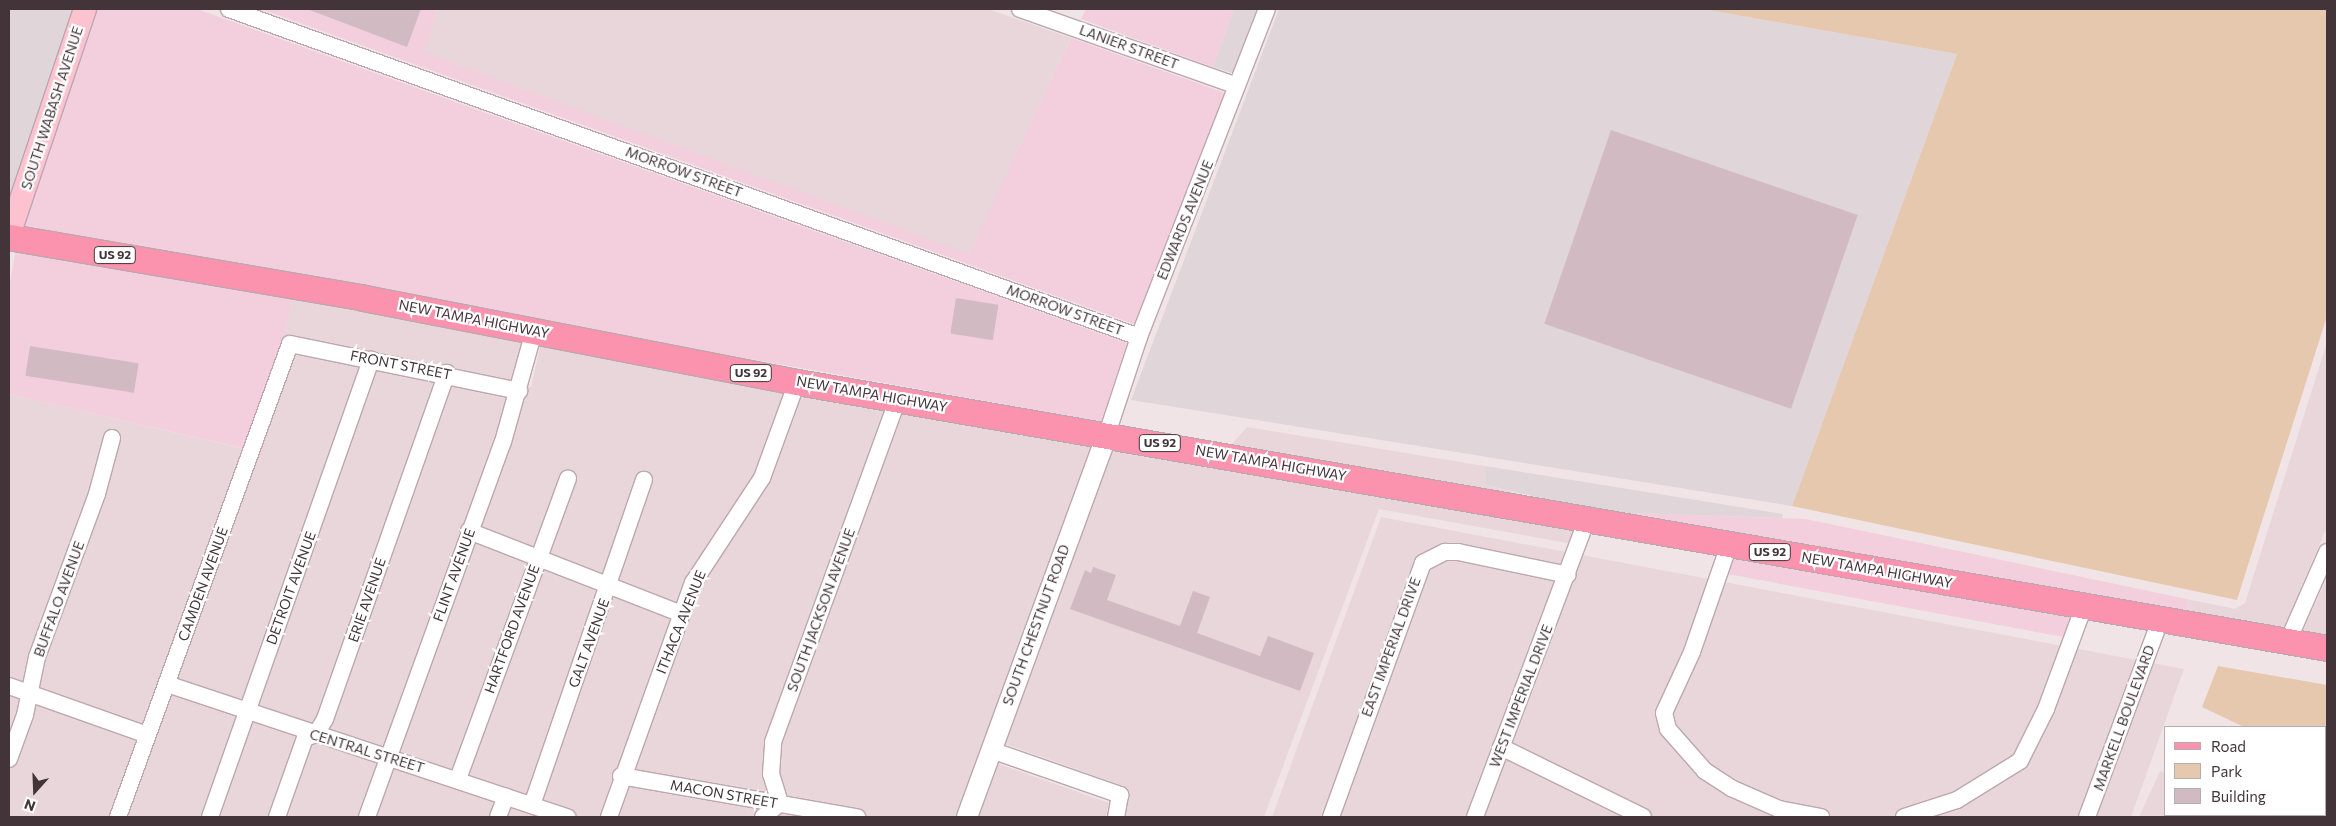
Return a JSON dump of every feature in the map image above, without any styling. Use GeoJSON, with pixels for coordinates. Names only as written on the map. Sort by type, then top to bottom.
{"type":"FeatureCollection","features":[{"type":"Feature","properties":{"kind":"main road","name":"SOUTH WABASH AVENUE"},"geometry":{"type":"LineString","coordinates":[[9,236],[85,9]]}},
{"type":"Feature","properties":{"kind":"main road","name":"NEW TAMPA HIGHWAY"},"geometry":{"type":"LineString","coordinates":[[9,236],[534,331],[797,382],[1107,434],[1586,521],[2161,618],[2327,648]]}},
{"type":"Feature","properties":{"kind":"street","name":"MORROW STREET"},"geometry":{"type":"LineString","coordinates":[[229,9],[1139,336]]}},
{"type":"Feature","properties":{"kind":"street","name":"LANIER STREET"},"geometry":{"type":"LineString","coordinates":[[1020,9],[1238,86]]}},
{"type":"Feature","properties":{"kind":"street","name":"EDWARDS AVENUE"},"geometry":{"type":"LineString","coordinates":[[1107,434],[1139,336],[1267,9]]}},
{"type":"Feature","properties":{"kind":"street","name":"FLINT AVENUE"},"geometry":{"type":"LineString","coordinates":[[367,817],[519,391],[534,331]]}},
{"type":"Feature","properties":{"kind":"street","name":"FRONT STREET"},"geometry":{"type":"LineString","coordinates":[[287,351],[290,344],[447,374],[519,391]]}},
{"type":"Feature","properties":{"kind":"street","name":"CAMDEN AVENUE"},"geometry":{"type":"LineString","coordinates":[[118,817],[287,351]]}},
{"type":"Feature","properties":{"kind":"street","name":"DETROIT AVENUE"},"geometry":{"type":"LineString","coordinates":[[210,817],[371,359]]}},
{"type":"Feature","properties":{"kind":"street","name":"ERIE AVENUE"},"geometry":{"type":"LineString","coordinates":[[277,817],[305,738],[316,734],[325,720],[447,374]]}},
{"type":"Feature","properties":{"kind":"street","name":"ITHACA AVENUE"},"geometry":{"type":"LineString","coordinates":[[609,817],[621,776],[682,614],[702,567],[762,478],[797,382]]}},
{"type":"Feature","properties":{"kind":"street","name":"SOUTH JACKSON AVENUE"},"geometry":{"type":"LineString","coordinates":[[780,803],[771,774],[773,742],[898,399]]}},
{"type":"Feature","properties":{"kind":"street","name":"SOUTH CHESTNUT ROAD"},"geometry":{"type":"LineString","coordinates":[[967,817],[1107,434]]}},
{"type":"Feature","properties":{"kind":"street","name":"BUFFALO AVENUE"},"geometry":{"type":"LineString","coordinates":[[9,759],[30,694],[37,657],[97,494],[112,438]]}},
{"type":"Feature","properties":{"kind":"street","name":"HARTFORD AVENUE"},"geometry":{"type":"LineString","coordinates":[[458,779],[568,479]]}},
{"type":"Feature","properties":{"kind":"street","name":"GALT AVENUE"},"geometry":{"type":"LineString","coordinates":[[532,805],[609,588],[644,480]]}},
{"type":"Feature","properties":{"kind":"street","name":"WEST IMPERIAL DRIVE"},"geometry":{"type":"LineString","coordinates":[[1475,817],[1568,575],[1586,521]]}},
{"type":"Feature","properties":{"kind":"street"},"geometry":{"type":"LineString","coordinates":[[469,531],[609,588],[682,614]]}},
{"type":"Feature","properties":{"kind":"street"},"geometry":{"type":"LineString","coordinates":[[1728,544],[1692,652],[1664,713],[1668,729],[1705,771],[1731,788],[1779,809],[1821,817]]}},
{"type":"Feature","properties":{"kind":"street","name":"EAST IMPERIAL DRIVE"},"geometry":{"type":"LineString","coordinates":[[1331,817],[1423,564],[1445,552],[1458,552],[1568,575]]}},
{"type":"Feature","properties":{"kind":"street"},"geometry":{"type":"LineString","coordinates":[[2288,641],[2327,552]]}},
{"type":"Feature","properties":{"kind":"street"},"geometry":{"type":"LineString","coordinates":[[1904,817],[1957,800],[2020,761],[2046,709],[2084,606]]}},
{"type":"Feature","properties":{"kind":"street","name":"MARKELL BOULEVARD"},"geometry":{"type":"LineString","coordinates":[[2087,817],[2161,618]]}},
{"type":"Feature","properties":{"kind":"street","name":"CENTRAL STREET"},"geometry":{"type":"LineString","coordinates":[[167,684],[247,713],[458,779],[566,817]]}},
{"type":"Feature","properties":{"kind":"street"},"geometry":{"type":"LineString","coordinates":[[9,686],[147,735]]}},
{"type":"Feature","properties":{"kind":"street"},"geometry":{"type":"LineString","coordinates":[[1501,747],[1635,815]]}},
{"type":"Feature","properties":{"kind":"street"},"geometry":{"type":"LineString","coordinates":[[991,750],[1120,796],[1116,817]]}},
{"type":"Feature","properties":{"kind":"street","name":"MACON STREET"},"geometry":{"type":"LineString","coordinates":[[621,776],[857,817]]}},
{"type":"Feature","properties":{"kind":"street"},"geometry":{"type":"LineString","coordinates":[[498,817],[506,796]]}},
{"type":"Feature","properties":{"kind":"street"},"geometry":{"type":"LineString","coordinates":[[763,817],[780,803]]}},
{"type":"Feature","properties":{"kind":"shaded area"},"geometry":{"type":"Polygon","coordinates":[[[9,9],[75,9],[9,206],[9,9]]]}},
{"type":"Feature","properties":{"kind":"shaded area"},"geometry":{"type":"Polygon","coordinates":[[[94,9],[197,9],[1127,343],[1101,422],[21,228],[94,9]]]}},
{"type":"Feature","properties":{"kind":"shaded area"},"geometry":{"type":"Polygon","coordinates":[[[261,9],[437,9],[424,52],[969,254],[1071,38],[1225,93],[1134,324],[261,9]]]}},
{"type":"Feature","properties":{"kind":"shaded area"},"geometry":{"type":"Polygon","coordinates":[[[437,9],[988,9],[1071,38],[969,255],[423,52],[437,9]]]}},
{"type":"Feature","properties":{"kind":"shaded area"},"geometry":{"type":"Polygon","coordinates":[[[1086,9],[1234,9],[1213,67],[1081,19],[1086,9]]]}},
{"type":"Feature","properties":{"kind":"shaded area"},"geometry":{"type":"Polygon","coordinates":[[[1234,9],[1257,9],[1232,73],[1213,67],[1234,9]]]}},
{"type":"Feature","properties":{"kind":"shaded area"},"geometry":{"type":"Polygon","coordinates":[[[1279,9],[1703,9],[1957,54],[1792,506],[1131,400],[1279,9]]]}},
{"type":"Feature","properties":{"kind":"shaded area"},"geometry":{"type":"Polygon","coordinates":[[[16,249],[292,296],[263,453],[9,394],[9,288],[16,249]]]}},
{"type":"Feature","properties":{"kind":"shaded area"},"geometry":{"type":"Polygon","coordinates":[[[292,296],[523,339],[513,383],[531,387],[541,343],[784,390],[771,426],[788,433],[803,393],[885,407],[872,443],[889,450],[904,410],[1094,442],[956,817],[9,817],[9,394],[262,453],[292,296]]]}},
{"type":"Feature","properties":{"kind":"shaded area"},"geometry":{"type":"Polygon","coordinates":[[[2327,342],[2327,527],[2283,629],[2189,612],[2187,599],[2235,609],[2245,603],[2327,342]]]}},
{"type":"Feature","properties":{"kind":"shaded area"},"geometry":{"type":"Polygon","coordinates":[[[1247,427],[1485,466],[1486,485],[1570,507],[1231,445],[1247,427]]]}},
{"type":"Feature","properties":{"kind":"shaded area"},"geometry":{"type":"Polygon","coordinates":[[[1113,445],[1583,531],[1578,545],[1379,509],[1264,817],[1125,817],[1129,797],[1123,786],[1003,743],[1113,445]]]}},
{"type":"Feature","properties":{"kind":"shaded area"},"geometry":{"type":"Polygon","coordinates":[[[1485,466],[1783,514],[1782,518],[1599,512],[1486,485],[1485,466]]]}},
{"type":"Feature","properties":{"kind":"shaded area"},"geometry":{"type":"Polygon","coordinates":[[[1599,512],[1806,519],[2187,599],[2189,612],[1599,512]]]}},
{"type":"Feature","properties":{"kind":"shaded area"},"geometry":{"type":"Polygon","coordinates":[[[1381,517],[2184,669],[2131,817],[1272,817],[1381,517]]]}},
{"type":"Feature","properties":{"kind":"shaded area"},"geometry":{"type":"Polygon","coordinates":[[[1735,556],[2071,615],[2063,637],[1728,574],[1735,556]]]}},
{"type":"Feature","properties":{"kind":"shaded area"},"geometry":{"type":"Polygon","coordinates":[[[2327,578],[2327,638],[2302,633],[2327,578]]]}},
{"type":"Feature","properties":{"kind":"shaded area"},"geometry":{"type":"Polygon","coordinates":[[[996,763],[1109,803],[1106,817],[976,817],[996,763]]]}},
{"type":"Feature","properties":{"kind":"shaded area"},"geometry":{"type":"Polygon","coordinates":[[[2160,771],[2164,773],[2164,816],[2196,816],[2139,817],[2160,771]]]}},
{"type":"Feature","properties":{"kind":"green space"},"geometry":{"type":"Polygon","coordinates":[[[1703,9],[2327,9],[2327,316],[2237,600],[1792,506],[1957,54],[1703,9]]]}},
{"type":"Feature","properties":{"kind":"green space"},"geometry":{"type":"Polygon","coordinates":[[[2218,666],[2327,685],[2327,817],[2250,817],[2326,816],[2326,726],[2242,726],[2202,707],[2218,666]]]}},
{"type":"Feature","properties":{"kind":"building"},"geometry":{"type":"Polygon","coordinates":[[[307,9],[421,9],[407,47],[307,9]]]}},
{"type":"Feature","properties":{"kind":"building"},"geometry":{"type":"Polygon","coordinates":[[[1611,130],[1858,215],[1791,409],[1544,324],[1611,130]]]}},
{"type":"Feature","properties":{"kind":"building"},"geometry":{"type":"Polygon","coordinates":[[[956,298],[998,305],[993,340],[950,334],[956,298]]]}},
{"type":"Feature","properties":{"kind":"building"},"geometry":{"type":"Polygon","coordinates":[[[30,346],[139,363],[134,393],[25,376],[30,346]]]}},
{"type":"Feature","properties":{"kind":"building"},"geometry":{"type":"Polygon","coordinates":[[[1093,567],[1116,575],[1107,600],[1180,626],[1193,591],[1210,597],[1197,633],[1260,656],[1268,636],[1314,653],[1300,691],[1070,609],[1085,570],[1091,573],[1093,567]]]}}]}
